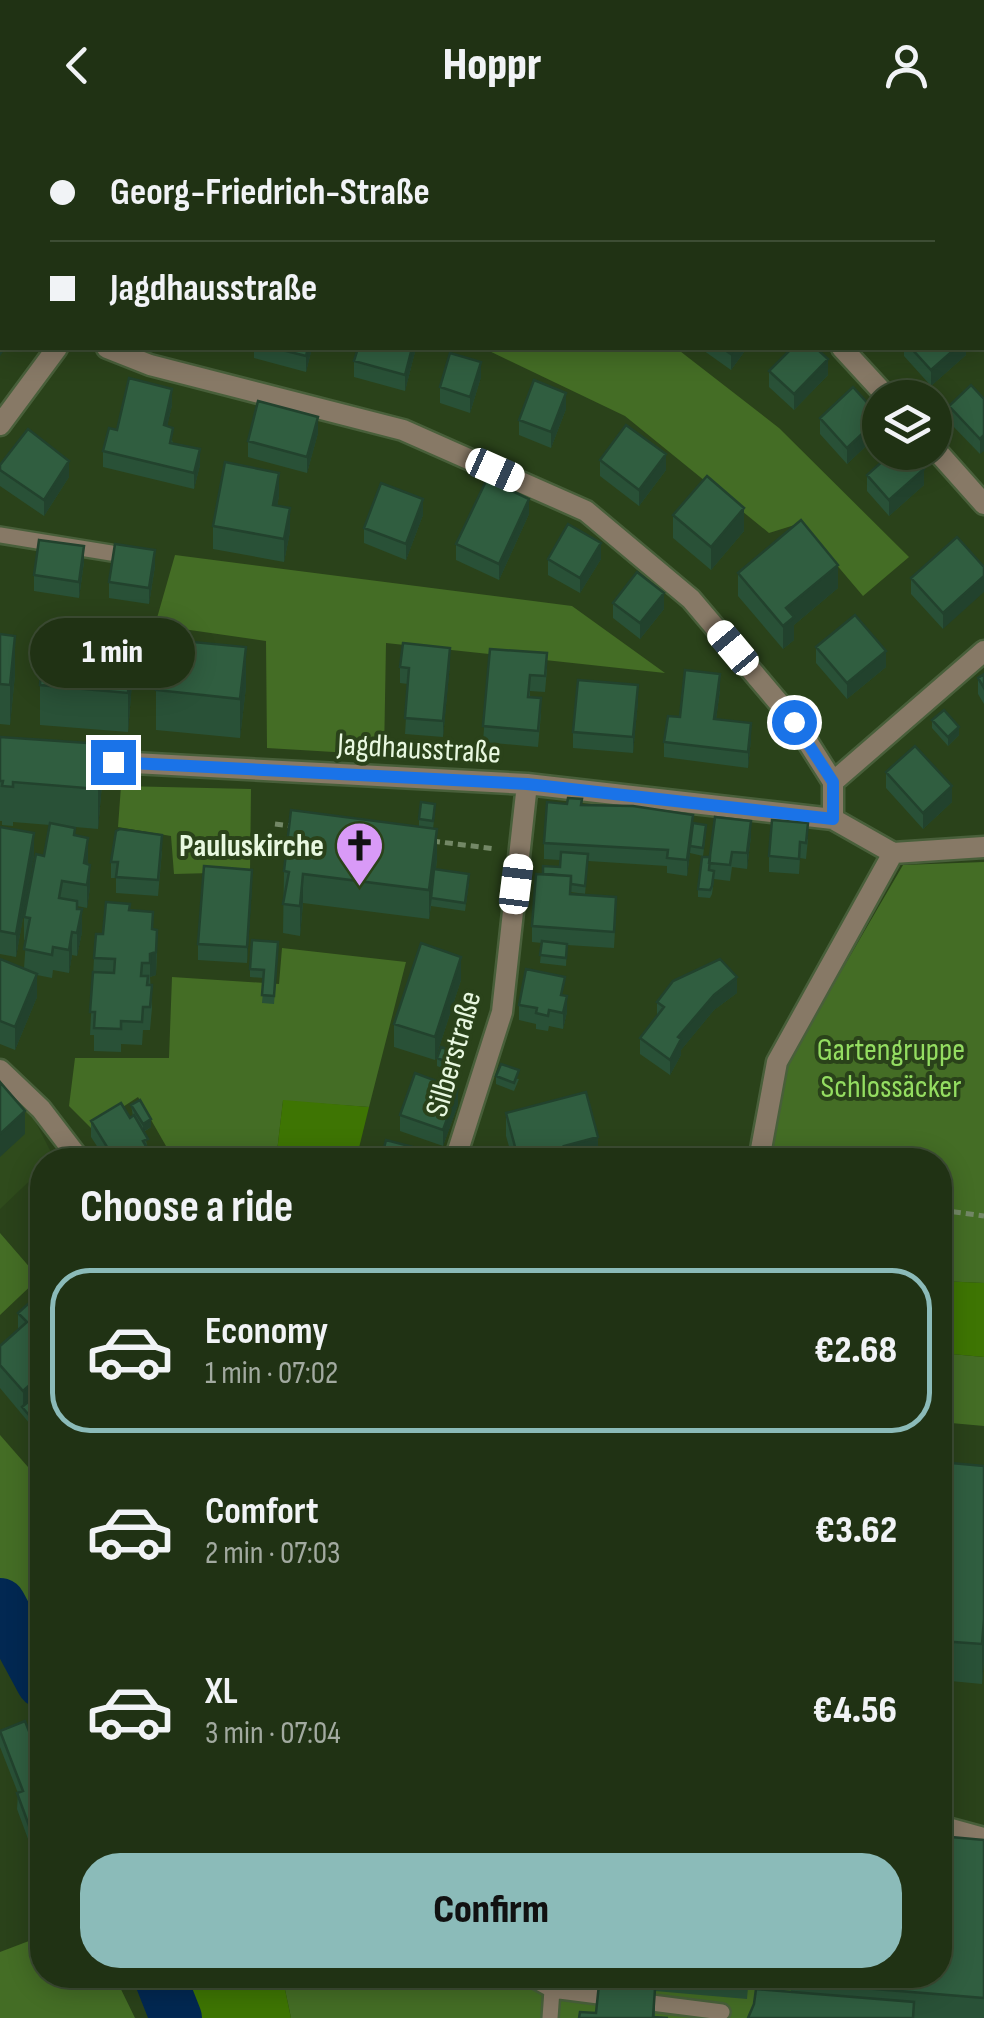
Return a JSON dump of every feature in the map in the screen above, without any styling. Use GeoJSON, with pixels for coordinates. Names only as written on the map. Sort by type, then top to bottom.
{"type":"FeatureCollection","features":[{"type":"Feature","properties":{"kind":"street"},"geometry":{"type":"LineString","coordinates":[[0,424],[56,350]]}},
{"type":"Feature","properties":{"kind":"street"},"geometry":{"type":"LineString","coordinates":[[111,350],[150,365],[404,430],[586,511],[691,599],[794,722],[833,782],[833,819]]}},
{"type":"Feature","properties":{"kind":"street"},"geometry":{"type":"LineString","coordinates":[[844,350],[871,380]]}},
{"type":"Feature","properties":{"kind":"street"},"geometry":{"type":"LineString","coordinates":[[952,469],[984,504]]}},
{"type":"Feature","properties":{"kind":"street"},"geometry":{"type":"LineString","coordinates":[[833,782],[984,652]]}},
{"type":"Feature","properties":{"kind":"street","name":"Jagdhausstraße"},"geometry":{"type":"LineString","coordinates":[[57,759],[527,784],[833,819],[893,853]]}},
{"type":"Feature","properties":{"kind":"street","name":"Silberstraße"},"geometry":{"type":"LineString","coordinates":[[459,1148],[502,1012],[527,784]]}},
{"type":"Feature","properties":{"kind":"street"},"geometry":{"type":"LineString","coordinates":[[761,1148],[776,1062],[893,853],[984,848]]}},
{"type":"Feature","properties":{"kind":"street"},"geometry":{"type":"LineString","coordinates":[[0,1070],[41,1109],[71,1148]]}},
{"type":"Feature","properties":{"kind":"street"},"geometry":{"type":"LineString","coordinates":[[952,1829],[984,1838]]}},
{"type":"Feature","properties":{"kind":"lane"},"geometry":{"type":"LineString","coordinates":[[0,535],[111,553]]}},
{"type":"Feature","properties":{"kind":"lane"},"geometry":{"type":"LineString","coordinates":[[550,2018],[552,1988]]}},
{"type":"Feature","properties":{"kind":"lane"},"geometry":{"type":"LineString","coordinates":[[581,1988],[722,2012]]}},
{"type":"Feature","properties":{"kind":"path"},"geometry":{"type":"LineString","coordinates":[[275,824],[294,826]]}},
{"type":"Feature","properties":{"kind":"path"},"geometry":{"type":"LineString","coordinates":[[426,840],[520,852]]}},
{"type":"Feature","properties":{"kind":"path"},"geometry":{"type":"LineString","coordinates":[[952,1212],[984,1216]]}},
{"type":"Feature","properties":{"kind":"shaded area"},"geometry":{"type":"Polygon","coordinates":[[[0,1072],[15,1082],[49,1148],[30,1148],[30,1180],[0,1209],[0,1072]]]}},
{"type":"Feature","properties":{"kind":"green space"},"geometry":{"type":"Polygon","coordinates":[[[487,350],[679,350],[779,428],[909,557],[863,596],[801,523],[769,533],[625,416],[487,350]]]}},
{"type":"Feature","properties":{"kind":"green space"},"geometry":{"type":"Polygon","coordinates":[[[175,555],[572,606],[665,673],[386,643],[384,755],[267,748],[266,641],[155,625],[175,555]]]}},
{"type":"Feature","properties":{"kind":"green space"},"geometry":{"type":"Polygon","coordinates":[[[121,786],[251,789],[250,872],[174,874],[171,836],[118,827],[121,786]]]}},
{"type":"Feature","properties":{"kind":"green space","name":"Gartengruppe Schlossäcker"},"geometry":{"type":"Polygon","coordinates":[[[984,862],[984,1283],[952,1282],[952,1148],[764,1148],[783,1071],[903,865],[984,862]]]}},
{"type":"Feature","properties":{"kind":"green space"},"geometry":{"type":"Polygon","coordinates":[[[282,948],[406,962],[369,1107],[283,1101],[277,1148],[167,1148],[138,1097],[91,1128],[69,1106],[75,1058],[169,1058],[172,977],[279,984],[282,948]]]}},
{"type":"Feature","properties":{"kind":"green space"},"geometry":{"type":"Polygon","coordinates":[[[283,1100],[369,1107],[359,1148],[277,1148],[283,1100]]]}},
{"type":"Feature","properties":{"kind":"green space"},"geometry":{"type":"Polygon","coordinates":[[[0,1233],[30,1268],[30,1287],[0,1315],[0,1233]]]}},
{"type":"Feature","properties":{"kind":"green space"},"geometry":{"type":"Polygon","coordinates":[[[952,1282],[984,1283],[984,1357],[952,1354],[952,1282]]]}},
{"type":"Feature","properties":{"kind":"green space"},"geometry":{"type":"Polygon","coordinates":[[[952,1354],[984,1357],[984,1426],[952,1423],[952,1354]]]}},
{"type":"Feature","properties":{"kind":"green space"},"geometry":{"type":"Polygon","coordinates":[[[0,1435],[30,1469],[30,1632],[20,1611],[0,1586],[0,1435]]]}},
{"type":"Feature","properties":{"kind":"green space"},"geometry":{"type":"Polygon","coordinates":[[[952,1878],[984,2018],[291,2018],[285,1988],[952,1988],[952,1878]]]}},
{"type":"Feature","properties":{"kind":"green space"},"geometry":{"type":"Polygon","coordinates":[[[30,1941],[30,1988],[120,1988],[135,2018],[0,2018],[0,1952],[30,1941]]]}},
{"type":"Feature","properties":{"kind":"green space"},"geometry":{"type":"Polygon","coordinates":[[[179,1988],[285,1988],[291,2018],[192,2018],[179,1988]]]}},
{"type":"Feature","properties":{"kind":"building"},"geometry":{"type":"Polygon","coordinates":[[[282,350],[308,350],[306,356],[282,350]]]}},
{"type":"Feature","properties":{"kind":"building"},"geometry":{"type":"Polygon","coordinates":[[[357,350],[411,350],[405,375],[354,361],[357,350]]]}},
{"type":"Feature","properties":{"kind":"building"},"geometry":{"type":"Polygon","coordinates":[[[790,350],[818,350],[828,359],[794,394],[769,371],[790,350]]]}},
{"type":"Feature","properties":{"kind":"building"},"geometry":{"type":"Polygon","coordinates":[[[913,350],[954,350],[931,370],[913,350]]]}},
{"type":"Feature","properties":{"kind":"building"},"geometry":{"type":"Polygon","coordinates":[[[450,353],[481,362],[470,397],[440,387],[450,353]]]}},
{"type":"Feature","properties":{"kind":"building"},"geometry":{"type":"Polygon","coordinates":[[[129,378],[172,389],[164,425],[173,428],[170,443],[200,449],[194,473],[103,451],[109,428],[117,430],[129,378]]]}},
{"type":"Feature","properties":{"kind":"building"},"geometry":{"type":"Polygon","coordinates":[[[534,380],[566,393],[551,432],[519,420],[534,380]]]}},
{"type":"Feature","properties":{"kind":"building"},"geometry":{"type":"Polygon","coordinates":[[[971,385],[984,399],[984,435],[980,439],[952,409],[952,403],[971,385]]]}},
{"type":"Feature","properties":{"kind":"building"},"geometry":{"type":"Polygon","coordinates":[[[853,387],[862,397],[862,434],[847,448],[820,418],[853,387]]]}},
{"type":"Feature","properties":{"kind":"building"},"geometry":{"type":"Polygon","coordinates":[[[258,401],[318,417],[307,457],[248,441],[258,401]]]}},
{"type":"Feature","properties":{"kind":"building"},"geometry":{"type":"Polygon","coordinates":[[[626,425],[666,454],[639,490],[600,460],[626,425]]]}},
{"type":"Feature","properties":{"kind":"building"},"geometry":{"type":"Polygon","coordinates":[[[28,429],[69,461],[44,500],[0,470],[28,429]]]}},
{"type":"Feature","properties":{"kind":"building"},"geometry":{"type":"Polygon","coordinates":[[[225,462],[279,473],[273,505],[290,508],[284,539],[213,526],[225,462]]]}},
{"type":"Feature","properties":{"kind":"building"},"geometry":{"type":"Polygon","coordinates":[[[873,470],[923,470],[889,500],[867,475],[873,470]]]}},
{"type":"Feature","properties":{"kind":"building"},"geometry":{"type":"Polygon","coordinates":[[[707,476],[744,508],[711,547],[673,515],[707,476]]]}},
{"type":"Feature","properties":{"kind":"building"},"geometry":{"type":"Polygon","coordinates":[[[487,479],[529,499],[499,564],[456,544],[487,479]]]}},
{"type":"Feature","properties":{"kind":"building"},"geometry":{"type":"Polygon","coordinates":[[[381,483],[423,499],[406,544],[364,528],[381,483]]]}},
{"type":"Feature","properties":{"kind":"building"},"geometry":{"type":"Polygon","coordinates":[[[801,520],[838,565],[786,608],[794,617],[783,626],[738,573],[801,520]]]}},
{"type":"Feature","properties":{"kind":"building"},"geometry":{"type":"Polygon","coordinates":[[[568,524],[601,543],[580,578],[548,559],[568,524]]]}},
{"type":"Feature","properties":{"kind":"building"},"geometry":{"type":"Polygon","coordinates":[[[957,537],[984,567],[984,576],[943,613],[911,578],[957,537]]]}},
{"type":"Feature","properties":{"kind":"building"},"geometry":{"type":"Polygon","coordinates":[[[39,540],[84,546],[79,582],[34,575],[39,540]]]}},
{"type":"Feature","properties":{"kind":"building"},"geometry":{"type":"Polygon","coordinates":[[[115,544],[155,550],[149,588],[109,582],[115,544]]]}},
{"type":"Feature","properties":{"kind":"building"},"geometry":{"type":"Polygon","coordinates":[[[637,572],[664,593],[640,623],[613,603],[637,572]]]}},
{"type":"Feature","properties":{"kind":"building"},"geometry":{"type":"Polygon","coordinates":[[[855,615],[886,651],[847,683],[816,647],[855,615]]]}},
{"type":"Feature","properties":{"kind":"building"},"geometry":{"type":"Polygon","coordinates":[[[72,624],[106,627],[105,641],[132,643],[128,693],[40,685],[44,634],[71,637],[72,624]]]}},
{"type":"Feature","properties":{"kind":"building"},"geometry":{"type":"Polygon","coordinates":[[[0,634],[15,636],[10,685],[0,684],[0,634]]]}},
{"type":"Feature","properties":{"kind":"building"},"geometry":{"type":"Polygon","coordinates":[[[161,639],[246,647],[240,699],[156,690],[161,639]]]}},
{"type":"Feature","properties":{"kind":"building"},"geometry":{"type":"Polygon","coordinates":[[[403,643],[450,648],[443,721],[405,718],[409,668],[400,667],[403,643]]]}},
{"type":"Feature","properties":{"kind":"building"},"geometry":{"type":"Polygon","coordinates":[[[490,649],[547,653],[545,676],[530,675],[528,697],[541,698],[538,731],[483,726],[490,649]]]}},
{"type":"Feature","properties":{"kind":"building"},"geometry":{"type":"Polygon","coordinates":[[[685,670],[720,674],[714,719],[751,723],[748,752],[664,742],[668,716],[680,717],[685,670]]]}},
{"type":"Feature","properties":{"kind":"building"},"geometry":{"type":"Polygon","coordinates":[[[578,680],[638,685],[633,737],[573,732],[578,680]]]}},
{"type":"Feature","properties":{"kind":"building"},"geometry":{"type":"Polygon","coordinates":[[[944,710],[959,727],[948,737],[932,720],[944,710]]]}},
{"type":"Feature","properties":{"kind":"building"},"geometry":{"type":"Polygon","coordinates":[[[0,737],[102,744],[98,789],[13,782],[13,787],[2,786],[0,737]]]}},
{"type":"Feature","properties":{"kind":"building"},"geometry":{"type":"Polygon","coordinates":[[[915,746],[952,786],[923,813],[886,772],[915,746]]]}},
{"type":"Feature","properties":{"kind":"building"},"geometry":{"type":"Polygon","coordinates":[[[568,798],[582,799],[581,805],[633,806],[693,815],[687,860],[667,858],[668,850],[544,843],[547,802],[567,804],[568,798]]]}},
{"type":"Feature","properties":{"kind":"building"},"geometry":{"type":"Polygon","coordinates":[[[421,802],[435,804],[433,821],[419,819],[421,802]]]}},
{"type":"Feature","properties":{"kind":"building"},"geometry":{"type":"Polygon","coordinates":[[[291,810],[437,829],[429,890],[303,874],[300,906],[283,904],[289,872],[284,871],[291,810]]]}},
{"type":"Feature","properties":{"kind":"building"},"geometry":{"type":"Polygon","coordinates":[[[715,817],[751,821],[747,853],[732,852],[730,865],[709,863],[715,817]]]}},
{"type":"Feature","properties":{"kind":"building"},"geometry":{"type":"Polygon","coordinates":[[[772,820],[808,823],[806,843],[800,842],[799,859],[769,856],[772,820]]]}},
{"type":"Feature","properties":{"kind":"building"},"geometry":{"type":"Polygon","coordinates":[[[50,823],[75,828],[74,835],[88,838],[84,863],[90,865],[87,885],[62,881],[59,898],[77,901],[77,909],[82,909],[69,950],[53,947],[52,955],[24,949],[30,918],[24,917],[36,854],[44,856],[50,823]]]}},
{"type":"Feature","properties":{"kind":"building"},"geometry":{"type":"Polygon","coordinates":[[[693,823],[706,825],[703,848],[690,846],[693,823]]]}},
{"type":"Feature","properties":{"kind":"building"},"geometry":{"type":"Polygon","coordinates":[[[0,827],[34,833],[16,934],[0,931],[0,827]]]}},
{"type":"Feature","properties":{"kind":"building"},"geometry":{"type":"Polygon","coordinates":[[[116,831],[162,835],[158,880],[116,877],[118,862],[111,862],[116,831]]]}},
{"type":"Feature","properties":{"kind":"building"},"geometry":{"type":"Polygon","coordinates":[[[561,852],[588,854],[585,886],[571,884],[571,876],[543,874],[543,866],[560,867],[561,852]]]}},
{"type":"Feature","properties":{"kind":"building"},"geometry":{"type":"Polygon","coordinates":[[[702,857],[710,857],[709,870],[714,871],[710,890],[698,889],[702,857]]]}},
{"type":"Feature","properties":{"kind":"building"},"geometry":{"type":"Polygon","coordinates":[[[204,866],[252,870],[247,947],[198,944],[204,866]]]}},
{"type":"Feature","properties":{"kind":"building"},"geometry":{"type":"Polygon","coordinates":[[[434,869],[469,874],[465,903],[431,898],[434,869]]]}},
{"type":"Feature","properties":{"kind":"building"},"geometry":{"type":"Polygon","coordinates":[[[536,874],[571,876],[570,894],[616,897],[614,932],[532,926],[536,874]]]}},
{"type":"Feature","properties":{"kind":"building"},"geometry":{"type":"Polygon","coordinates":[[[106,902],[130,904],[129,910],[153,912],[152,929],[157,930],[156,952],[150,954],[150,963],[142,963],[141,976],[148,976],[147,985],[152,985],[150,1007],[143,1007],[142,1022],[121,1021],[121,1029],[94,1028],[95,1012],[90,1012],[93,972],[114,973],[115,959],[94,958],[96,934],[103,934],[106,902]]]}},
{"type":"Feature","properties":{"kind":"building"},"geometry":{"type":"Polygon","coordinates":[[[252,940],[278,942],[274,996],[262,995],[264,970],[250,969],[252,940]]]}},
{"type":"Feature","properties":{"kind":"building"},"geometry":{"type":"Polygon","coordinates":[[[542,941],[567,944],[566,958],[540,955],[542,941]]]}},
{"type":"Feature","properties":{"kind":"building"},"geometry":{"type":"Polygon","coordinates":[[[421,943],[461,957],[435,1037],[394,1024],[421,943]]]}},
{"type":"Feature","properties":{"kind":"building"},"geometry":{"type":"Polygon","coordinates":[[[0,959],[37,974],[15,1027],[0,1021],[0,959]]]}},
{"type":"Feature","properties":{"kind":"building"},"geometry":{"type":"Polygon","coordinates":[[[720,959],[737,977],[714,995],[678,1037],[681,1039],[670,1060],[640,1038],[664,1007],[657,1002],[673,981],[720,959]]]}},
{"type":"Feature","properties":{"kind":"building"},"geometry":{"type":"Polygon","coordinates":[[[526,969],[565,977],[561,995],[567,996],[563,1013],[549,1010],[548,1016],[536,1013],[537,1008],[519,1005],[526,969]]]}},
{"type":"Feature","properties":{"kind":"building"},"geometry":{"type":"Polygon","coordinates":[[[441,1047],[464,1055],[460,1067],[437,1058],[441,1047]]]}},
{"type":"Feature","properties":{"kind":"building"},"geometry":{"type":"Polygon","coordinates":[[[501,1064],[519,1070],[514,1083],[496,1076],[501,1064]]]}},
{"type":"Feature","properties":{"kind":"building"},"geometry":{"type":"Polygon","coordinates":[[[415,1073],[458,1089],[443,1130],[400,1115],[415,1073]]]}},
{"type":"Feature","properties":{"kind":"building"},"geometry":{"type":"Polygon","coordinates":[[[0,1082],[25,1111],[0,1134],[0,1082]]]}},
{"type":"Feature","properties":{"kind":"building"},"geometry":{"type":"Polygon","coordinates":[[[586,1092],[598,1137],[565,1148],[515,1148],[506,1113],[586,1092]]]}},
{"type":"Feature","properties":{"kind":"building"},"geometry":{"type":"Polygon","coordinates":[[[140,1100],[151,1119],[143,1124],[131,1105],[140,1100]]]}},
{"type":"Feature","properties":{"kind":"building"},"geometry":{"type":"Polygon","coordinates":[[[121,1103],[130,1118],[134,1115],[148,1139],[143,1141],[147,1148],[108,1148],[91,1121],[121,1103]]]}},
{"type":"Feature","properties":{"kind":"building"},"geometry":{"type":"Polygon","coordinates":[[[386,1140],[417,1148],[384,1148],[386,1140]]]}},
{"type":"Feature","properties":{"kind":"building"},"geometry":{"type":"Polygon","coordinates":[[[29,1303],[30,1385],[23,1391],[0,1365],[0,1346],[27,1322],[18,1313],[29,1303]]]}},
{"type":"Feature","properties":{"kind":"building"},"geometry":{"type":"Polygon","coordinates":[[[30,1400],[30,1416],[22,1407],[30,1400]]]}},
{"type":"Feature","properties":{"kind":"building"},"geometry":{"type":"Polygon","coordinates":[[[952,1463],[984,1466],[982,1644],[952,1642],[952,1463]]]}},
{"type":"Feature","properties":{"kind":"building"},"geometry":{"type":"Polygon","coordinates":[[[25,1721],[30,1734],[30,1828],[17,1793],[23,1791],[0,1731],[25,1721]]]}},
{"type":"Feature","properties":{"kind":"building"},"geometry":{"type":"Polygon","coordinates":[[[952,1837],[984,1840],[984,1998],[863,1988],[952,1988],[952,1837]]]}},
{"type":"Feature","properties":{"kind":"building"},"geometry":{"type":"Polygon","coordinates":[[[599,1988],[644,1988],[655,1989],[653,2017],[668,2018],[579,2018],[580,2012],[596,2013],[599,1988]]]}},
{"type":"Feature","properties":{"kind":"building"},"geometry":{"type":"Polygon","coordinates":[[[756,1989],[914,2002],[913,2018],[748,2018],[756,1989]]]}},
{"type":"Feature","properties":{"kind":"waterway"},"geometry":{"type":"LineString","coordinates":[[0,1604],[30,1660]]}},
{"type":"Feature","properties":{"kind":"waterway"},"geometry":{"type":"LineString","coordinates":[[164,1988],[176,2018]]}},
{"type":"Feature","properties":{"kind":"place","name":"Pauluskirche"},"geometry":{"type":"Point","coordinates":[359,888]}},
{"type":"Feature","properties":{"kind":"route"},"geometry":{"type":"LineString","coordinates":[[113,762],[527,784],[833,819],[833,782],[794,722]]}}]}
